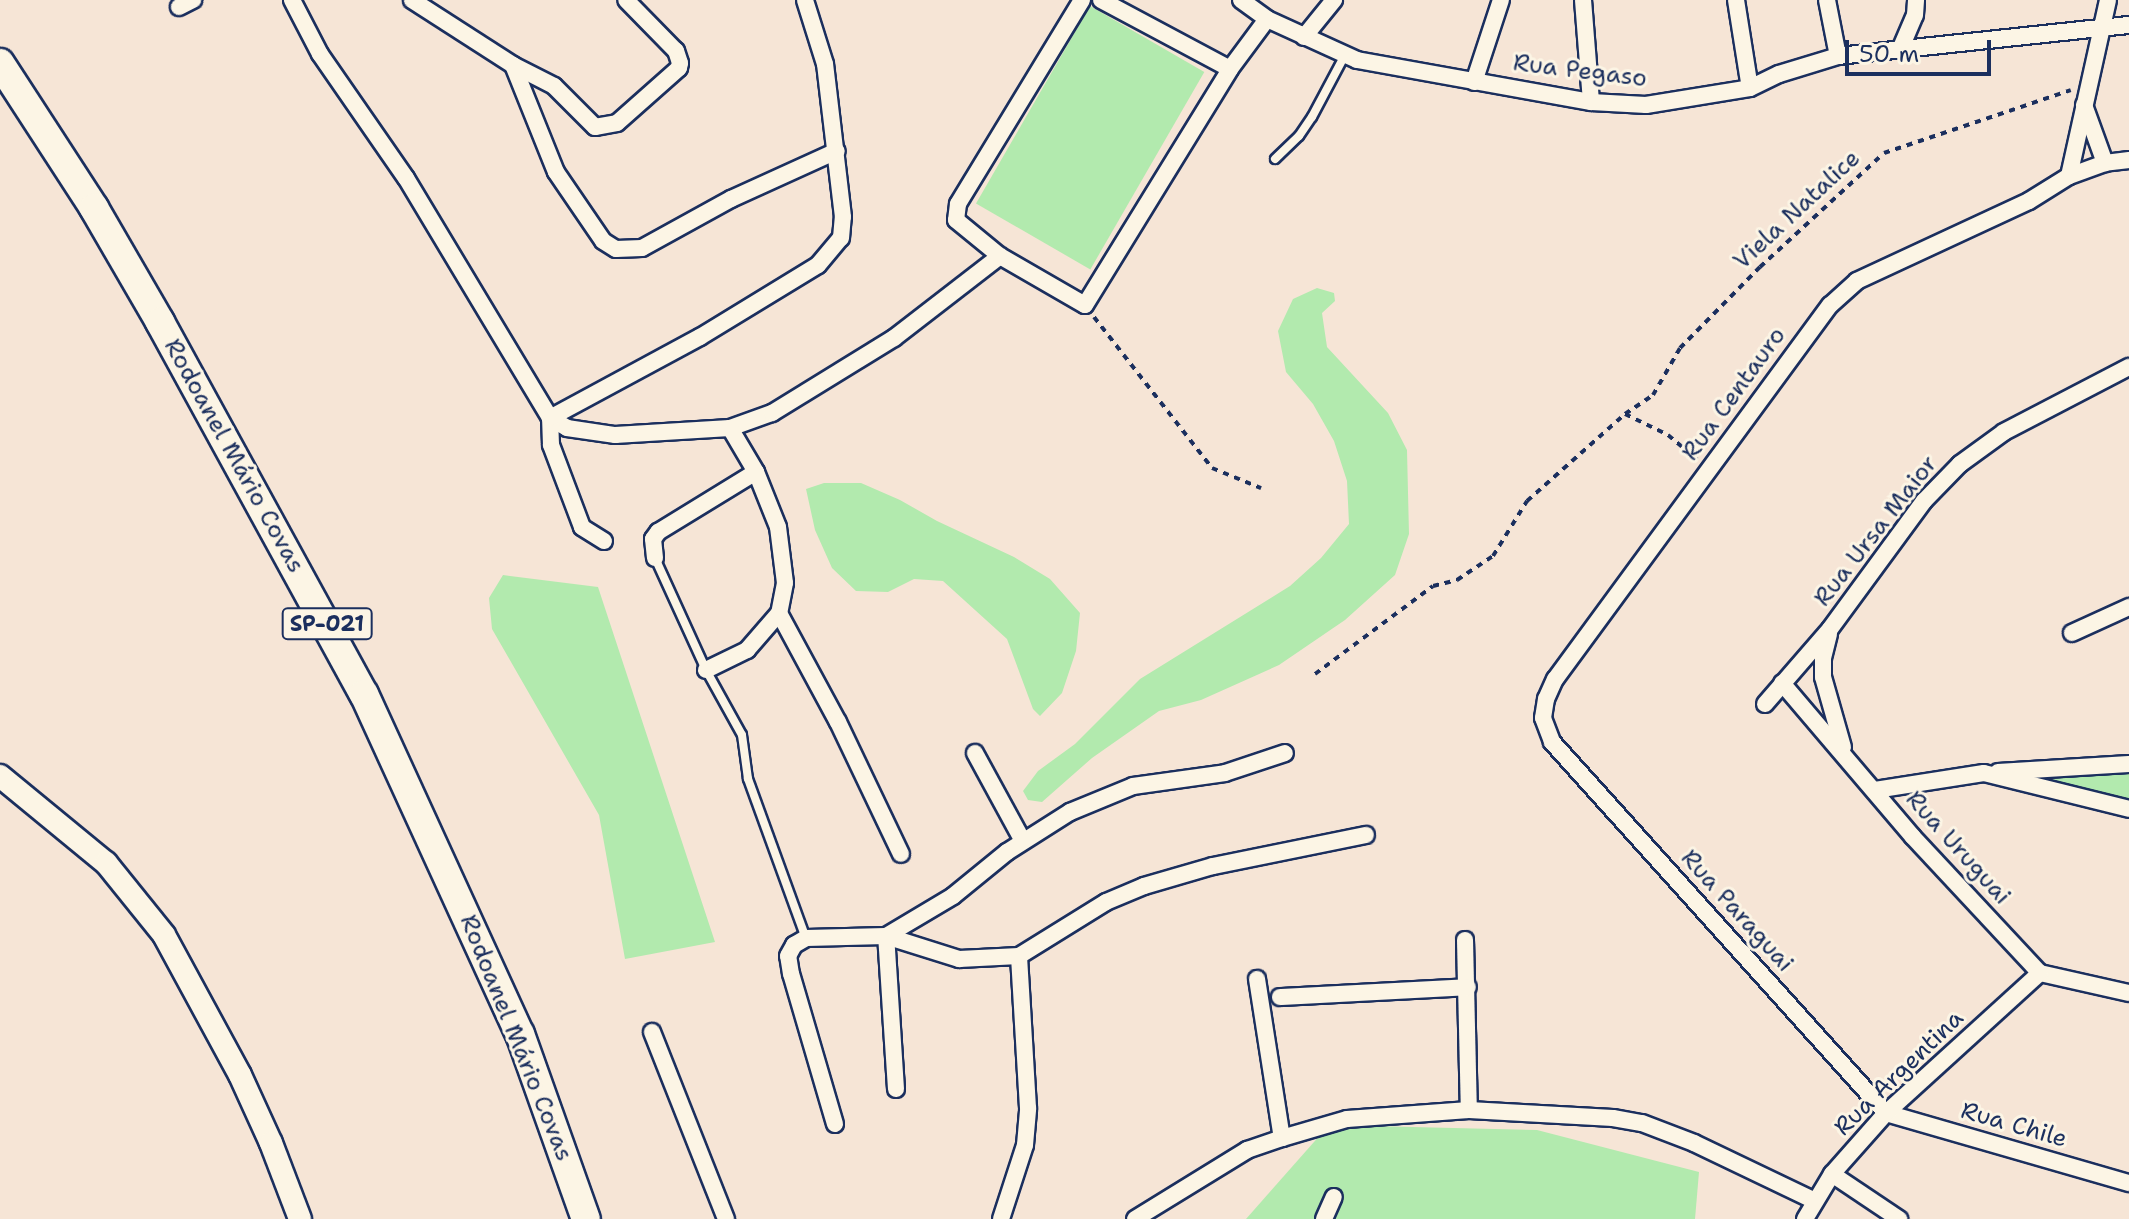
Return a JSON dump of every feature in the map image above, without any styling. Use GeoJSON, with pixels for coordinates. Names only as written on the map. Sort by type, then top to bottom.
{"type":"FeatureCollection","features":[{"type":"Feature","properties":{"kind":"highway","name":"Rodoanel Mário Covas"},"geometry":{"type":"LineString","coordinates":[[0,63],[94,208],[160,322],[357,681],[520,1034],[586,1219]]}},
{"type":"Feature","properties":{"kind":"main road"},"geometry":{"type":"LineString","coordinates":[[0,776],[106,863],[164,935],[240,1075],[271,1143],[300,1219]]}},
{"type":"Feature","properties":{"kind":"street"},"geometry":{"type":"LineString","coordinates":[[292,0],[320,54],[406,178],[550,418],[567,428],[615,435],[730,428],[772,413],[813,391],[894,338],[1000,256]]}},
{"type":"Feature","properties":{"kind":"street"},"geometry":{"type":"LineString","coordinates":[[412,0],[513,65],[554,86],[595,127],[617,123],[679,68],[676,51],[626,0]]}},
{"type":"Feature","properties":{"kind":"street"},"geometry":{"type":"LineString","coordinates":[[550,418],[700,337],[818,265],[841,238],[843,217],[837,151],[825,64],[805,0]]}},
{"type":"Feature","properties":{"kind":"street"},"geometry":{"type":"LineString","coordinates":[[1082,0],[958,204],[956,220],[1000,256],[1085,305],[1230,69],[1267,19]]}},
{"type":"Feature","properties":{"kind":"street"},"geometry":{"type":"LineString","coordinates":[[1101,0],[1230,69]]}},
{"type":"Feature","properties":{"kind":"street","name":"Rua Pegaso"},"geometry":{"type":"LineString","coordinates":[[1241,0],[1267,19],[1345,55],[1591,102],[1646,105],[1750,88],[1779,74],[1838,56],[2129,25]]}},
{"type":"Feature","properties":{"kind":"street"},"geometry":{"type":"LineString","coordinates":[[1304,37],[1334,0]]}},
{"type":"Feature","properties":{"kind":"street"},"geometry":{"type":"LineString","coordinates":[[1474,82],[1501,0]]}},
{"type":"Feature","properties":{"kind":"street"},"geometry":{"type":"LineString","coordinates":[[1583,0],[1591,102]]}},
{"type":"Feature","properties":{"kind":"street"},"geometry":{"type":"LineString","coordinates":[[1736,0],[1750,88]]}},
{"type":"Feature","properties":{"kind":"street"},"geometry":{"type":"LineString","coordinates":[[1827,0],[1838,56]]}},
{"type":"Feature","properties":{"kind":"street"},"geometry":{"type":"LineString","coordinates":[[1900,50],[1915,15],[1916,0]]}},
{"type":"Feature","properties":{"kind":"street"},"geometry":{"type":"LineString","coordinates":[[2069,176],[2108,0]]}},
{"type":"Feature","properties":{"kind":"street"},"geometry":{"type":"LineString","coordinates":[[513,65],[556,172],[603,241],[616,249],[642,248],[731,199],[837,151]]}},
{"type":"Feature","properties":{"kind":"street"},"geometry":{"type":"LineString","coordinates":[[2084,104],[2105,163]]}},
{"type":"Feature","properties":{"kind":"street","name":"Rua Centauro"},"geometry":{"type":"LineString","coordinates":[[1552,742],[1543,718],[1546,699],[1555,679],[1830,305],[1857,281],[2029,201],[2069,176],[2105,163],[2129,160]]}},
{"type":"Feature","properties":{"kind":"street","name":"Rua Ursa Maior"},"geometry":{"type":"LineString","coordinates":[[1765,704],[1830,629],[1924,501],[1960,464],[2004,432],[2129,367]]}},
{"type":"Feature","properties":{"kind":"street"},"geometry":{"type":"LineString","coordinates":[[550,418],[551,445],[582,527],[604,541]]}},
{"type":"Feature","properties":{"kind":"street"},"geometry":{"type":"LineString","coordinates":[[706,670],[747,650],[779,613],[785,583],[781,541],[771,506],[756,472],[730,428]]}},
{"type":"Feature","properties":{"kind":"street"},"geometry":{"type":"LineString","coordinates":[[655,558],[653,539],[658,532],[756,472]]}},
{"type":"Feature","properties":{"kind":"street"},"geometry":{"type":"LineString","coordinates":[[2072,633],[2129,607]]}},
{"type":"Feature","properties":{"kind":"street"},"geometry":{"type":"LineString","coordinates":[[779,613],[838,722],[901,854]]}},
{"type":"Feature","properties":{"kind":"street","name":"Rua Uruguai"},"geometry":{"type":"LineString","coordinates":[[1830,629],[1823,658],[1823,677],[1844,753]]}},
{"type":"Feature","properties":{"kind":"street","name":"Rua Uruguai"},"geometry":{"type":"LineString","coordinates":[[1782,683],[1913,837],[2040,973]]}},
{"type":"Feature","properties":{"kind":"street","name":"Rua Paraguai"},"geometry":{"type":"LineString","coordinates":[[1552,742],[1886,1113]]}},
{"type":"Feature","properties":{"kind":"street"},"geometry":{"type":"LineString","coordinates":[[975,753],[1023,841]]}},
{"type":"Feature","properties":{"kind":"street"},"geometry":{"type":"LineString","coordinates":[[886,936],[953,896],[1023,841],[1070,812],[1133,786],[1225,773],[1285,753]]}},
{"type":"Feature","properties":{"kind":"street"},"geometry":{"type":"LineString","coordinates":[[1875,790],[1984,773],[2129,764]]}},
{"type":"Feature","properties":{"kind":"street"},"geometry":{"type":"LineString","coordinates":[[1984,773],[2129,809]]}},
{"type":"Feature","properties":{"kind":"street"},"geometry":{"type":"LineString","coordinates":[[835,1124],[788,956],[794,945],[806,938],[886,936],[959,959],[1019,956],[1106,902],[1144,886],[1213,866],[1366,835]]}},
{"type":"Feature","properties":{"kind":"street"},"geometry":{"type":"LineString","coordinates":[[886,936],[896,1089]]}},
{"type":"Feature","properties":{"kind":"street"},"geometry":{"type":"LineString","coordinates":[[1465,940],[1469,1110]]}},
{"type":"Feature","properties":{"kind":"street"},"geometry":{"type":"LineString","coordinates":[[1001,1219],[1025,1145],[1028,1108],[1019,956]]}},
{"type":"Feature","properties":{"kind":"street"},"geometry":{"type":"LineString","coordinates":[[2040,973],[2129,993]]}},
{"type":"Feature","properties":{"kind":"street","name":"Rua Argentina"},"geometry":{"type":"LineString","coordinates":[[1805,1219],[1813,1200],[1832,1174],[1886,1113],[2040,973]]}},
{"type":"Feature","properties":{"kind":"street"},"geometry":{"type":"LineString","coordinates":[[1257,979],[1282,1138]]}},
{"type":"Feature","properties":{"kind":"street"},"geometry":{"type":"LineString","coordinates":[[1280,997],[1468,987]]}},
{"type":"Feature","properties":{"kind":"street"},"geometry":{"type":"LineString","coordinates":[[652,1032],[726,1219]]}},
{"type":"Feature","properties":{"kind":"street"},"geometry":{"type":"LineString","coordinates":[[1135,1219],[1247,1150],[1282,1138],[1347,1119],[1469,1110],[1613,1118],[1642,1123],[1694,1143],[1813,1200]]}},
{"type":"Feature","properties":{"kind":"street","name":"Rua Chile"},"geometry":{"type":"LineString","coordinates":[[1886,1113],[2129,1183]]}},
{"type":"Feature","properties":{"kind":"street"},"geometry":{"type":"LineString","coordinates":[[1832,1174],[1899,1219]]}},
{"type":"Feature","properties":{"kind":"street"},"geometry":{"type":"LineString","coordinates":[[1324,1219],[1334,1197]]}},
{"type":"Feature","properties":{"kind":"lane"},"geometry":{"type":"LineString","coordinates":[[1275,159],[1299,136],[1312,117],[1345,55]]}},
{"type":"Feature","properties":{"kind":"lane"},"geometry":{"type":"LineString","coordinates":[[655,558],[706,670],[742,735],[748,779],[806,938]]}},
{"type":"Feature","properties":{"kind":"path","name":"Viela Natalice"},"geometry":{"type":"LineString","coordinates":[[1315,674],[1433,586],[1457,580],[1493,556],[1527,501],[1625,414],[1653,395],[1680,348],[1760,267],[1884,153],[2087,85]]}},
{"type":"Feature","properties":{"kind":"path"},"geometry":{"type":"LineString","coordinates":[[1085,305],[1212,468],[1261,488]]}},
{"type":"Feature","properties":{"kind":"path"},"geometry":{"type":"LineString","coordinates":[[1625,414],[1668,435],[1708,470]]}},
{"type":"Feature","properties":{"kind":"green space"},"geometry":{"type":"Polygon","coordinates":[[[1090,6],[1204,72],[1090,269],[976,203],[1090,6]]]}},
{"type":"Feature","properties":{"kind":"green space"},"geometry":{"type":"Polygon","coordinates":[[[1317,288],[1334,293],[1335,301],[1322,313],[1327,347],[1388,413],[1407,450],[1409,534],[1395,575],[1345,620],[1279,665],[1201,700],[1159,711],[1092,758],[1042,802],[1028,800],[1023,791],[1038,771],[1075,744],[1140,679],[1290,586],[1321,558],[1349,524],[1347,481],[1334,441],[1313,404],[1286,372],[1278,331],[1293,299],[1317,288]]]}},
{"type":"Feature","properties":{"kind":"green space"},"geometry":{"type":"Polygon","coordinates":[[[824,483],[861,483],[1014,557],[1050,579],[1080,613],[1076,651],[1062,693],[1040,716],[1033,709],[1007,639],[943,581],[914,579],[888,592],[856,591],[832,568],[815,530],[806,489],[824,483]]]}},
{"type":"Feature","properties":{"kind":"green space"},"geometry":{"type":"Polygon","coordinates":[[[503,575],[598,587],[715,942],[625,959],[599,815],[492,629],[489,598],[503,575]]]}},
{"type":"Feature","properties":{"kind":"green space"},"geometry":{"type":"Polygon","coordinates":[[[2129,770],[2129,805],[2035,782],[2038,777],[2129,770]]]}},
{"type":"Feature","properties":{"kind":"green space"},"geometry":{"type":"Polygon","coordinates":[[[1329,1125],[1537,1130],[1699,1172],[1695,1219],[1246,1219],[1329,1125]]]}}]}
